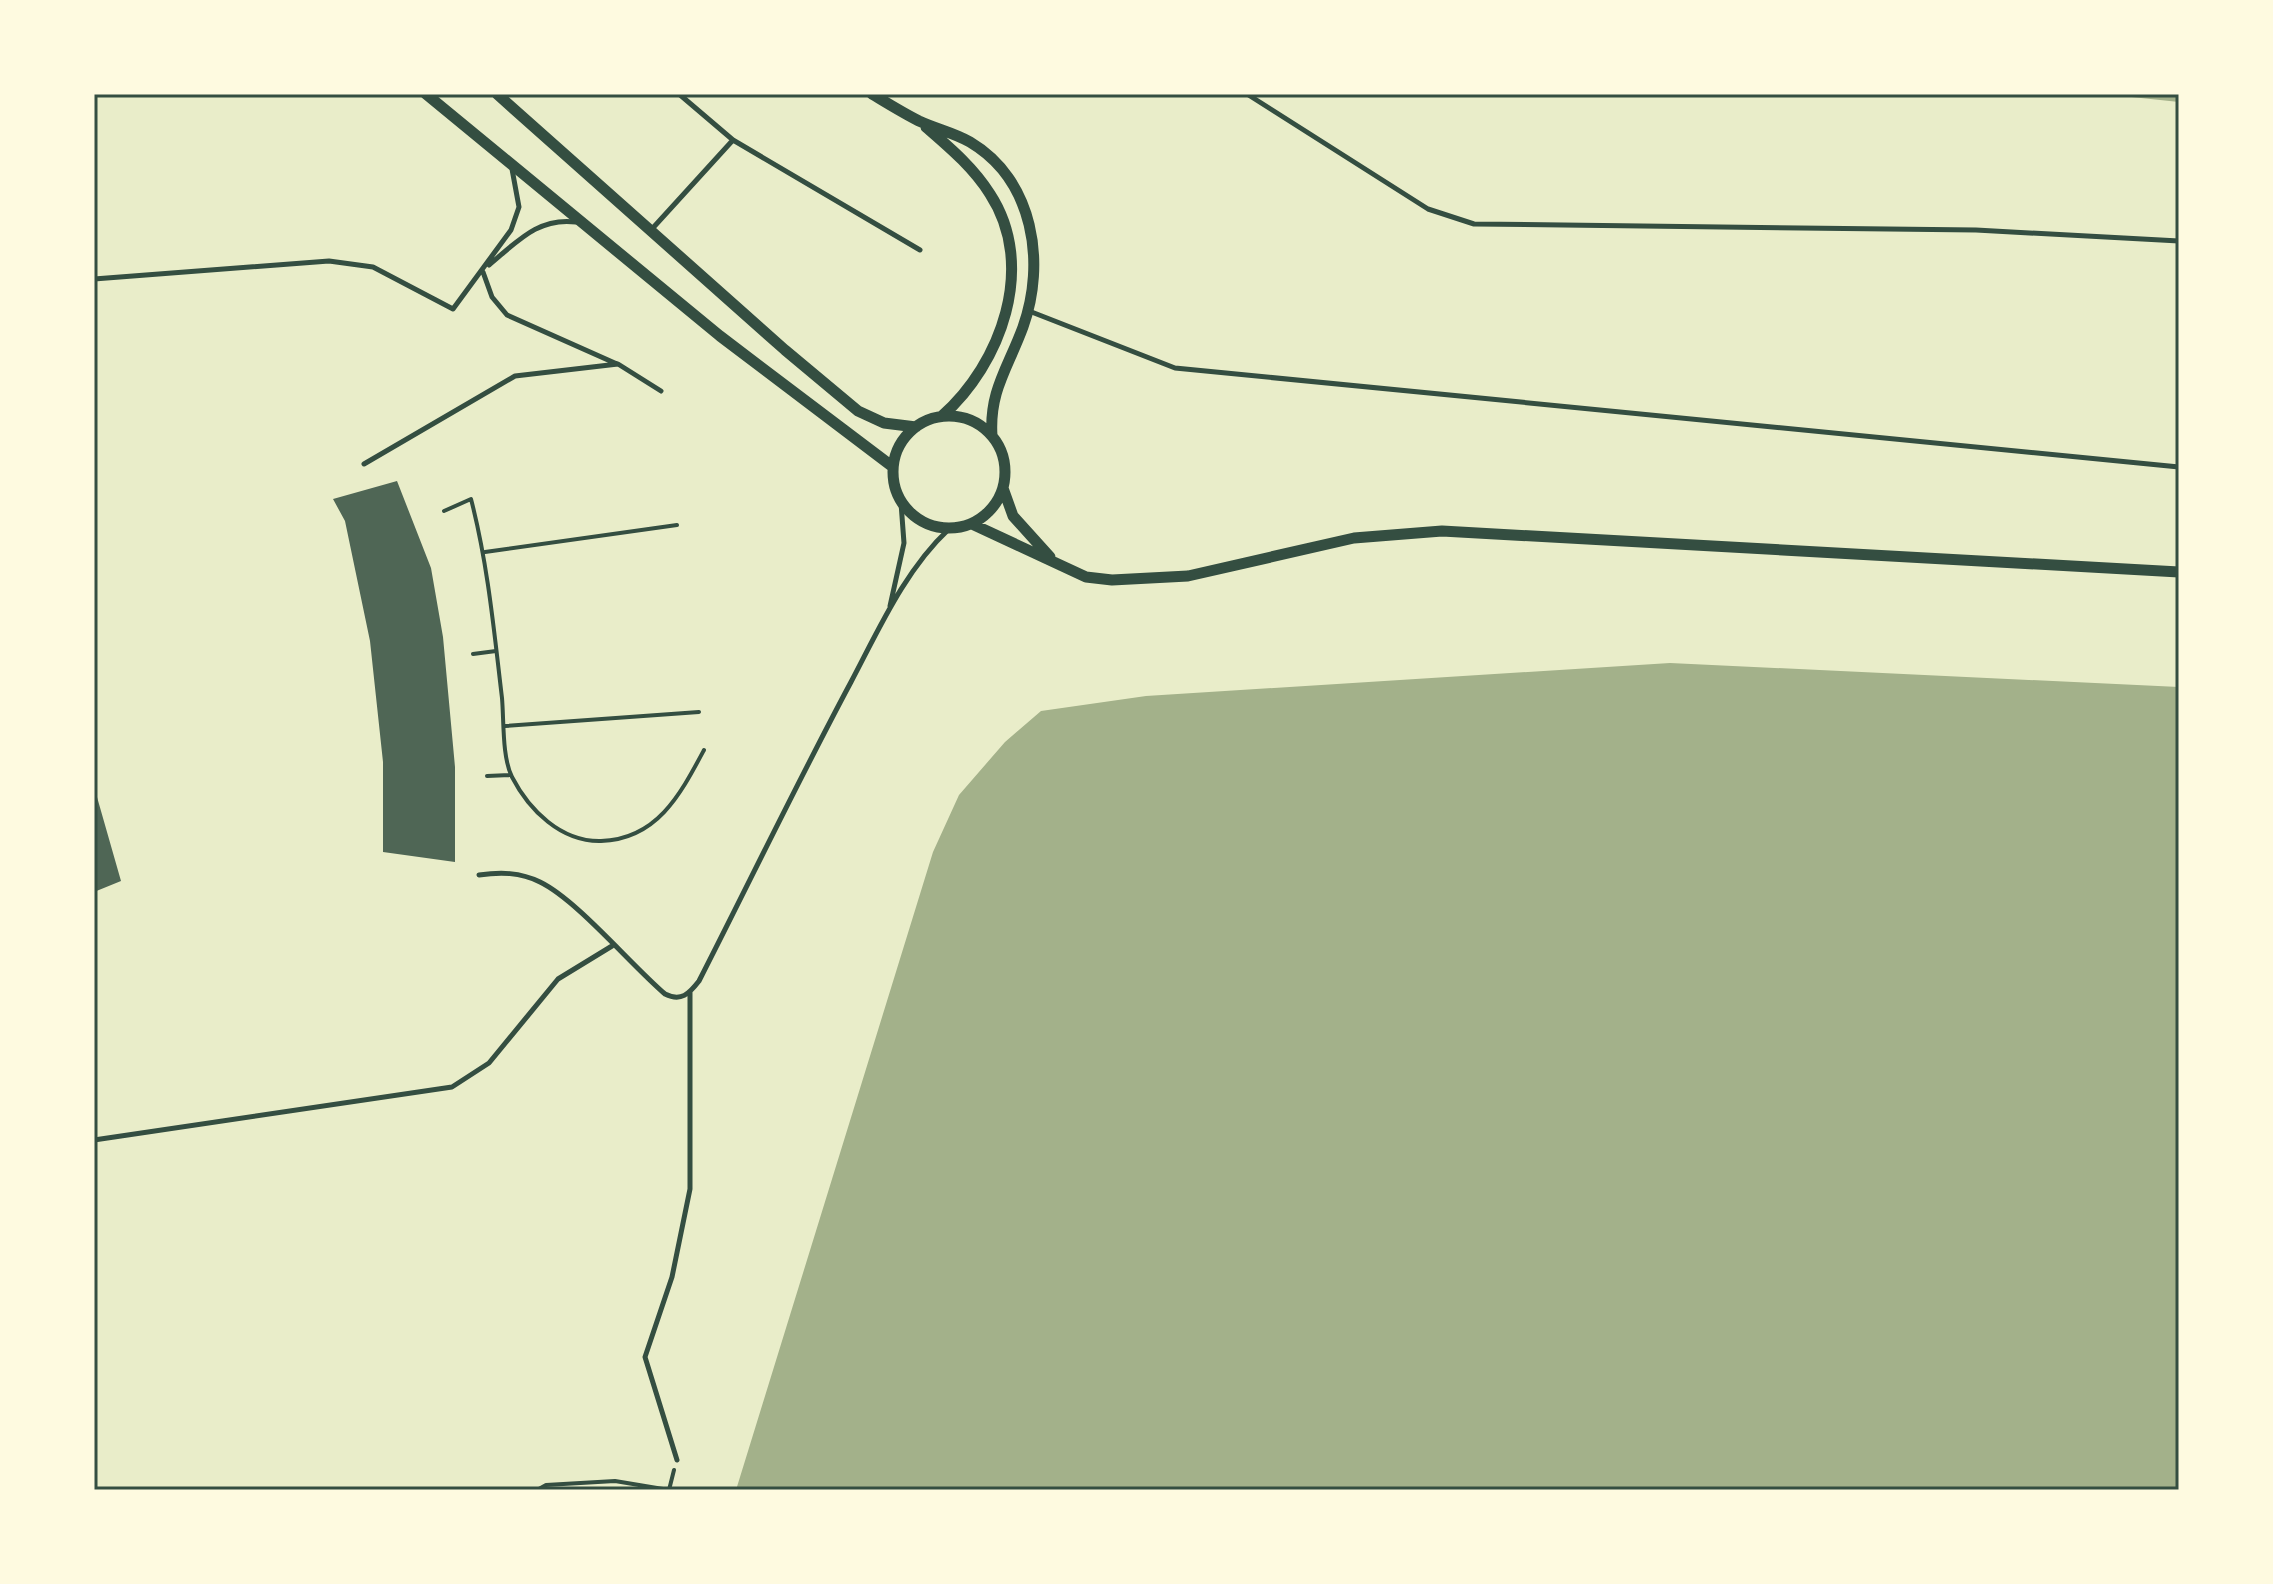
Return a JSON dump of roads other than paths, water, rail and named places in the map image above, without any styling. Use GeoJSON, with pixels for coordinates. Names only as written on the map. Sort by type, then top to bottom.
{"type":"FeatureCollection","features":[{"type":"Feature","properties":{"kind":"street"},"geometry":{"type":"LineString","coordinates":[[426,94],[720,336],[893,467]]}},
{"type":"Feature","properties":{"kind":"street"},"geometry":{"type":"LineString","coordinates":[[497,94],[858,411],[884,423],[916,427]]}},
{"type":"Feature","properties":{"kind":"street"},"geometry":{"type":"LineString","coordinates":[[872,94],[920,121],[971,143],[1009,179],[1030,225],[1035,284],[1028,311],[991,403],[992,436]]}},
{"type":"Feature","properties":{"kind":"street"},"geometry":{"type":"LineString","coordinates":[[920,121],[961,158],[992,196],[1010,249],[1012,282],[998,338],[985,367],[960,401],[942,416],[916,427],[900,444],[893,467],[894,485],[901,503],[914,517],[930,526],[949,529],[972,524],[996,503],[1003,488],[1005,470],[1001,452],[992,436],[969,420],[942,416]]}},
{"type":"Feature","properties":{"kind":"street"},"geometry":{"type":"LineString","coordinates":[[1003,488],[1013,516],[1058,566]]}},
{"type":"Feature","properties":{"kind":"street"},"geometry":{"type":"LineString","coordinates":[[972,524],[1086,577],[1148,579],[1188,576],[1354,538],[1442,531],[2179,572]]}},
{"type":"Feature","properties":{"kind":"lane"},"geometry":{"type":"LineString","coordinates":[[679,94],[733,140],[920,250]]}},
{"type":"Feature","properties":{"kind":"lane"},"geometry":{"type":"LineString","coordinates":[[1247,94],[1428,209],[1474,224],[1976,230],[2179,241]]}},
{"type":"Feature","properties":{"kind":"lane"},"geometry":{"type":"LineString","coordinates":[[650,231],[733,140]]}},
{"type":"Feature","properties":{"kind":"lane"},"geometry":{"type":"LineString","coordinates":[[94,279],[329,261],[373,267],[453,309],[511,230],[519,207],[510,161]]}},
{"type":"Feature","properties":{"kind":"lane"},"geometry":{"type":"LineString","coordinates":[[482,271],[536,226],[557,220],[585,224]]}},
{"type":"Feature","properties":{"kind":"lane"},"geometry":{"type":"LineString","coordinates":[[482,271],[492,297],[507,315],[618,364],[661,391]]}},
{"type":"Feature","properties":{"kind":"lane"},"geometry":{"type":"LineString","coordinates":[[1028,311],[1175,368],[2179,467]]}},
{"type":"Feature","properties":{"kind":"lane"},"geometry":{"type":"LineString","coordinates":[[364,464],[515,376],[618,364]]}},
{"type":"Feature","properties":{"kind":"lane"},"geometry":{"type":"LineString","coordinates":[[889,611],[904,543],[901,503]]}},
{"type":"Feature","properties":{"kind":"lane"},"geometry":{"type":"LineString","coordinates":[[479,875],[503,872],[540,882],[570,903],[665,994],[674,998],[690,992],[699,981],[784,807],[889,611],[928,548],[949,529]]}},
{"type":"Feature","properties":{"kind":"lane"},"geometry":{"type":"LineString","coordinates":[[94,1140],[452,1087],[489,1063],[558,979],[612,946]]}},
{"type":"Feature","properties":{"kind":"lane"},"geometry":{"type":"LineString","coordinates":[[677,1460],[645,1357],[672,1277],[690,1189],[690,992]]}}]}
